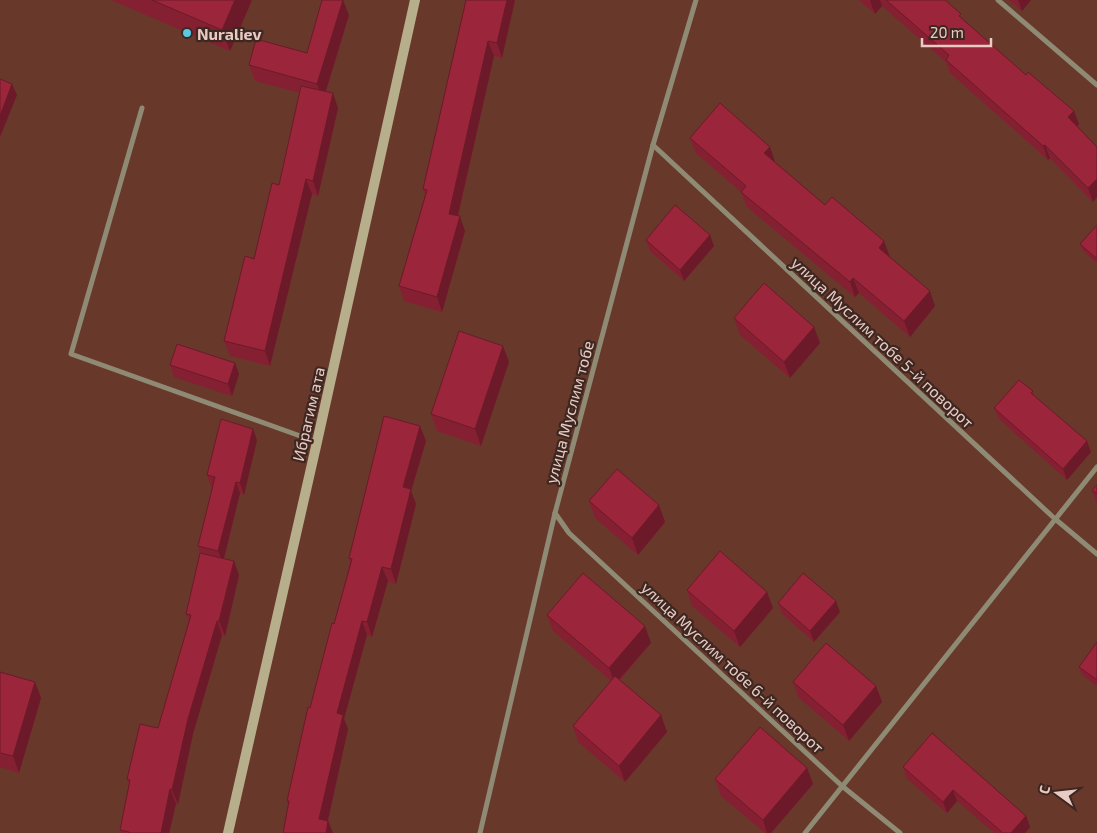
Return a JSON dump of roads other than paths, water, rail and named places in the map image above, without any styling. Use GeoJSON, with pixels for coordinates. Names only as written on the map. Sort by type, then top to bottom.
{"type":"FeatureCollection","features":[{"type":"Feature","properties":{"kind":"street","name":"Ибрагим ата"},"geometry":{"type":"LineString","coordinates":[[228,833],[415,0]]}},
{"type":"Feature","properties":{"kind":"street","name":"улица Муслим тобе"},"geometry":{"type":"LineString","coordinates":[[480,833],[555,513],[653,145],[696,0]]}},
{"type":"Feature","properties":{"kind":"street"},"geometry":{"type":"LineString","coordinates":[[998,0],[1097,85]]}},
{"type":"Feature","properties":{"kind":"street"},"geometry":{"type":"LineString","coordinates":[[142,108],[71,354],[317,442]]}},
{"type":"Feature","properties":{"kind":"street","name":"улица Муслим тобе 5-й поворот"},"geometry":{"type":"LineString","coordinates":[[653,145],[1054,518],[1097,554]]}},
{"type":"Feature","properties":{"kind":"street"},"geometry":{"type":"LineString","coordinates":[[805,833],[1054,518],[1097,467]]}},
{"type":"Feature","properties":{"kind":"street","name":"улица Муслим тобе 6-й поворот"},"geometry":{"type":"LineString","coordinates":[[555,513],[569,533],[842,786],[900,833]]}},
{"type":"Feature","properties":{"kind":"place","name":"Nuraliev"},"geometry":{"type":"Point","coordinates":[187,33]}}]}
